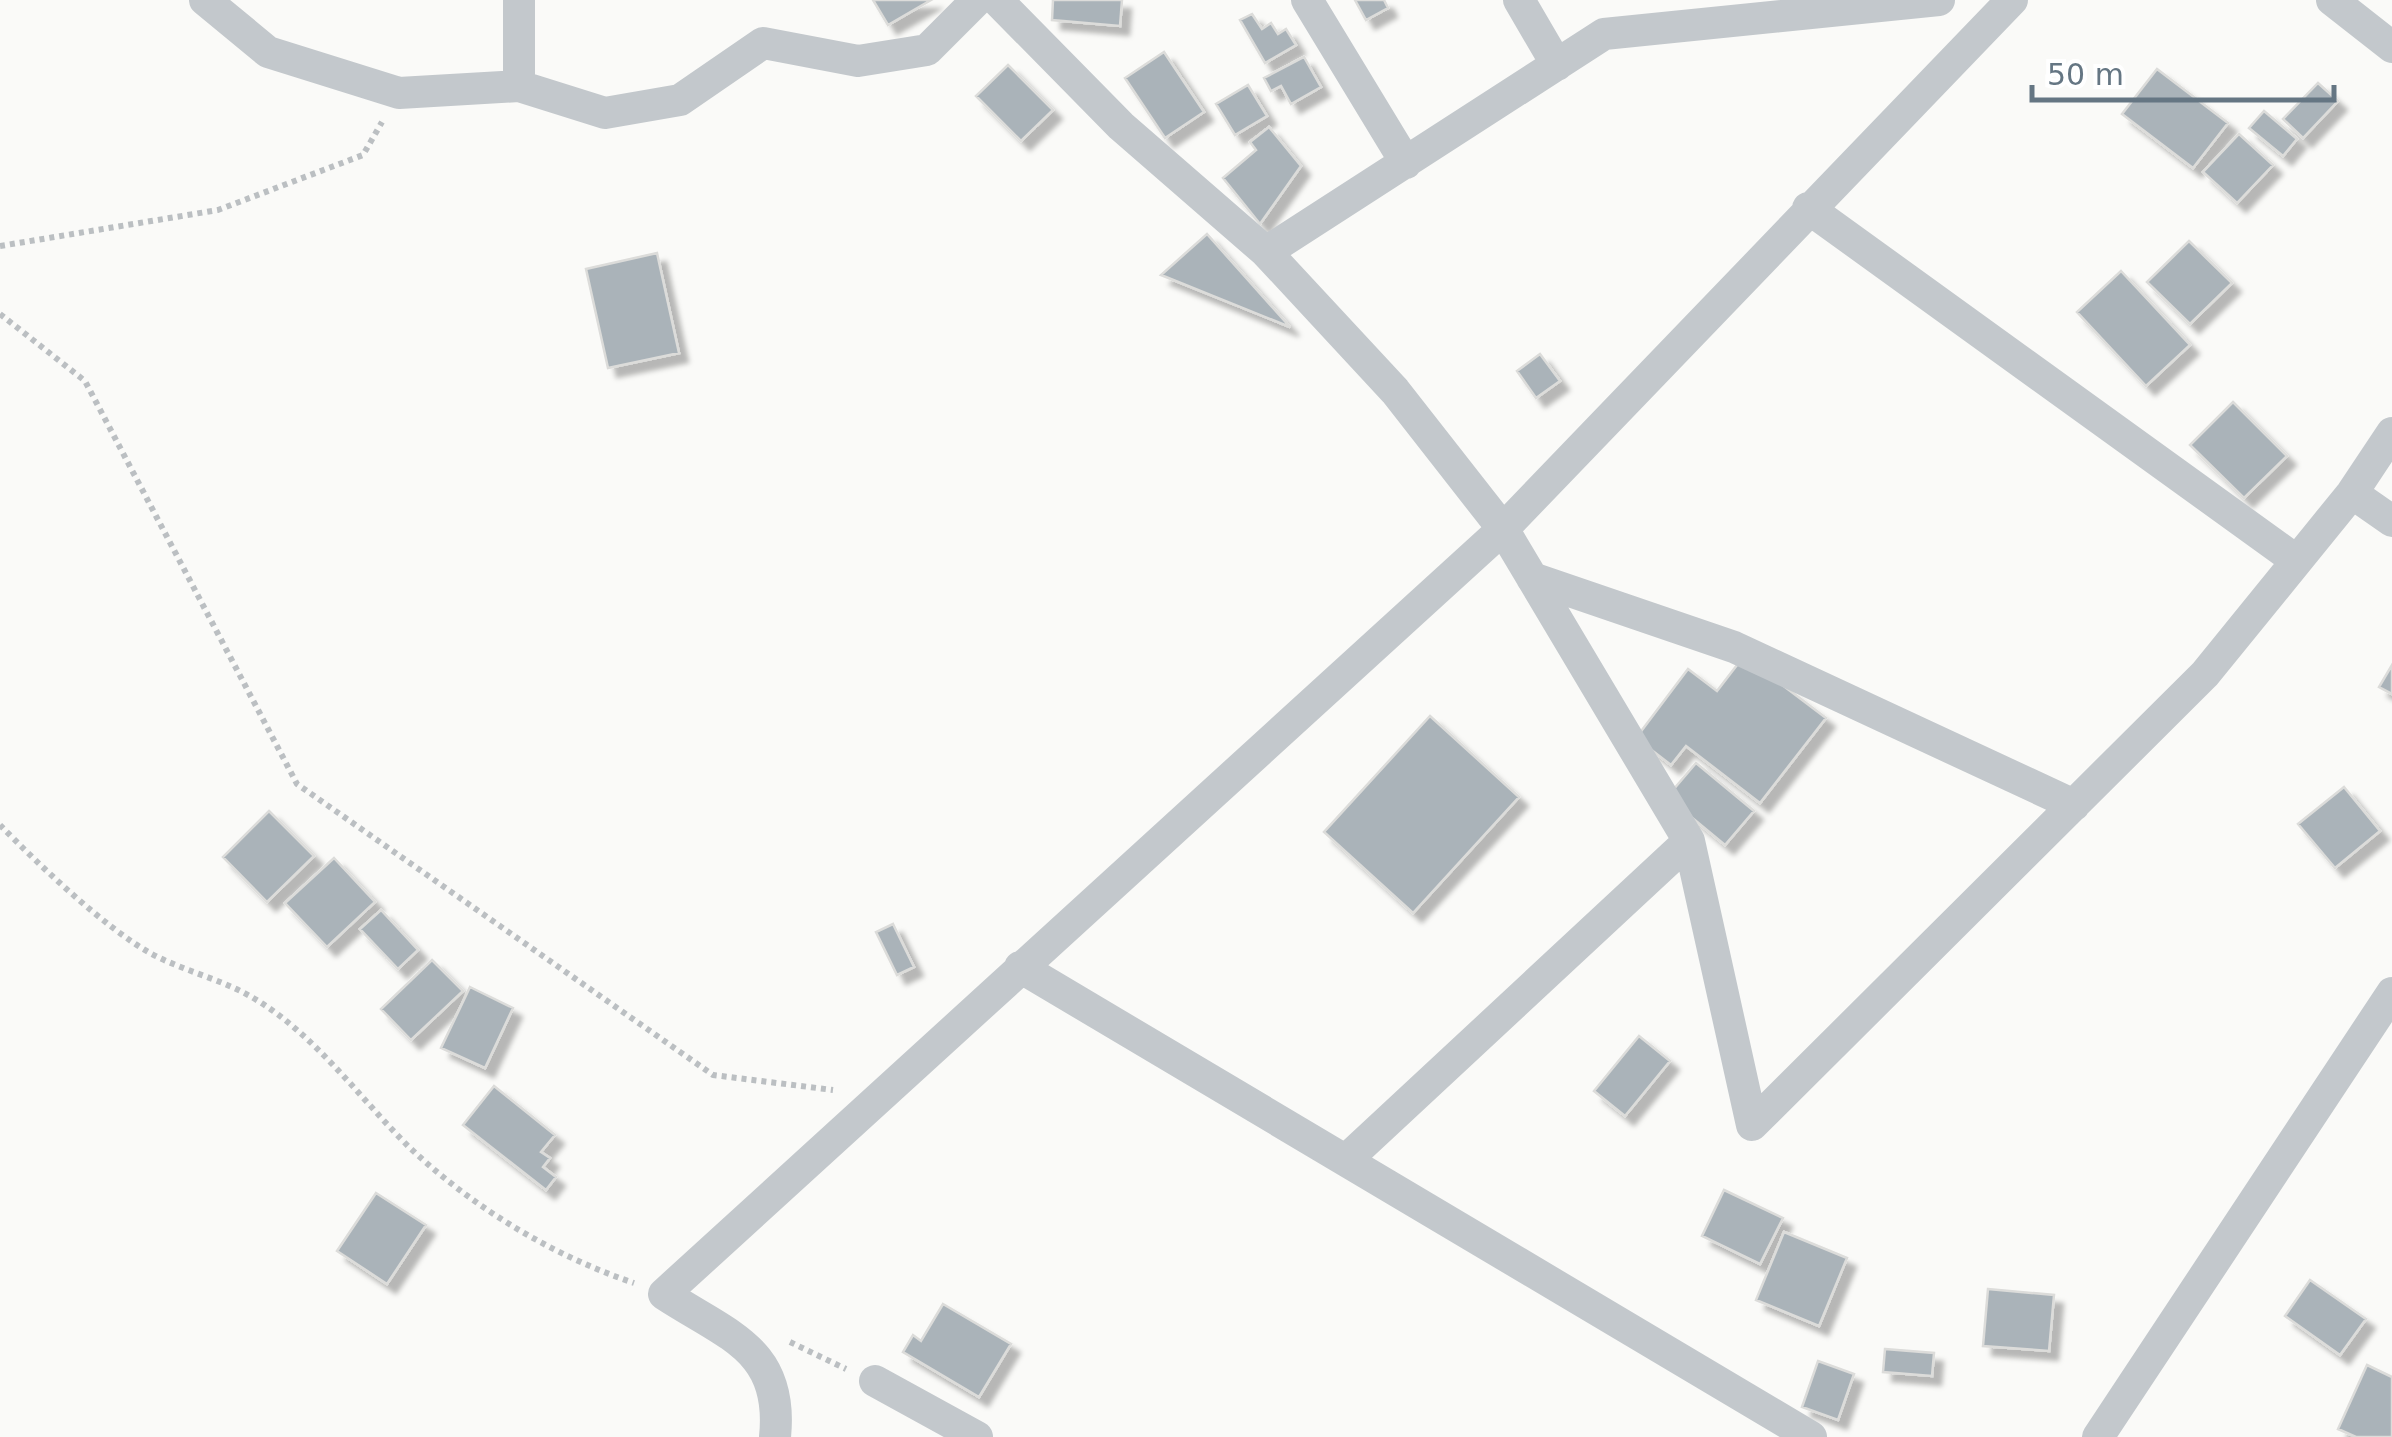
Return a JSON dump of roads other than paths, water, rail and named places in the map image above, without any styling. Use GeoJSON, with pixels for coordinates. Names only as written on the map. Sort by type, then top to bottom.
{"type":"FeatureCollection","features":[{"type":"Feature","properties":{"kind":"street"},"geometry":{"type":"LineString","coordinates":[[205,0],[268,52],[399,93],[519,86],[606,113],[680,100],[762,43],[858,61],[927,50],[977,0]]}},
{"type":"Feature","properties":{"kind":"street"},"geometry":{"type":"LineString","coordinates":[[518,0],[519,86]]}},
{"type":"Feature","properties":{"kind":"street"},"geometry":{"type":"LineString","coordinates":[[997,0],[1121,126],[1266,252],[1396,390],[1503,529],[1689,842],[1752,1126],[2205,674],[2352,493],[2392,433]]}},
{"type":"Feature","properties":{"kind":"street"},"geometry":{"type":"LineString","coordinates":[[1030,33],[1035,0]]}},
{"type":"Feature","properties":{"kind":"street"},"geometry":{"type":"LineString","coordinates":[[1306,0],[1406,163]]}},
{"type":"Feature","properties":{"kind":"street"},"geometry":{"type":"LineString","coordinates":[[1520,0],[1557,65]]}},
{"type":"Feature","properties":{"kind":"street"},"geometry":{"type":"LineString","coordinates":[[1266,252],[1604,34],[1939,0]]}},
{"type":"Feature","properties":{"kind":"street"},"geometry":{"type":"LineString","coordinates":[[775,1437],[778,1401],[761,1358],[664,1294],[1503,529],[2012,0]]}},
{"type":"Feature","properties":{"kind":"street"},"geometry":{"type":"LineString","coordinates":[[2332,0],[2392,47]]}},
{"type":"Feature","properties":{"kind":"street"},"geometry":{"type":"LineString","coordinates":[[1808,208],[2297,561]]}},
{"type":"Feature","properties":{"kind":"street"},"geometry":{"type":"LineString","coordinates":[[2352,493],[2392,521]]}},
{"type":"Feature","properties":{"kind":"street"},"geometry":{"type":"LineString","coordinates":[[1532,578],[1734,647],[2074,805]]}},
{"type":"Feature","properties":{"kind":"street"},"geometry":{"type":"LineString","coordinates":[[1346,1160],[1689,842]]}},
{"type":"Feature","properties":{"kind":"street"},"geometry":{"type":"LineString","coordinates":[[1020,967],[1812,1437]]}},
{"type":"Feature","properties":{"kind":"street"},"geometry":{"type":"LineString","coordinates":[[2098,1437],[2392,993]]}},
{"type":"Feature","properties":{"kind":"street"},"geometry":{"type":"LineString","coordinates":[[875,1381],[976,1437]]}}]}
